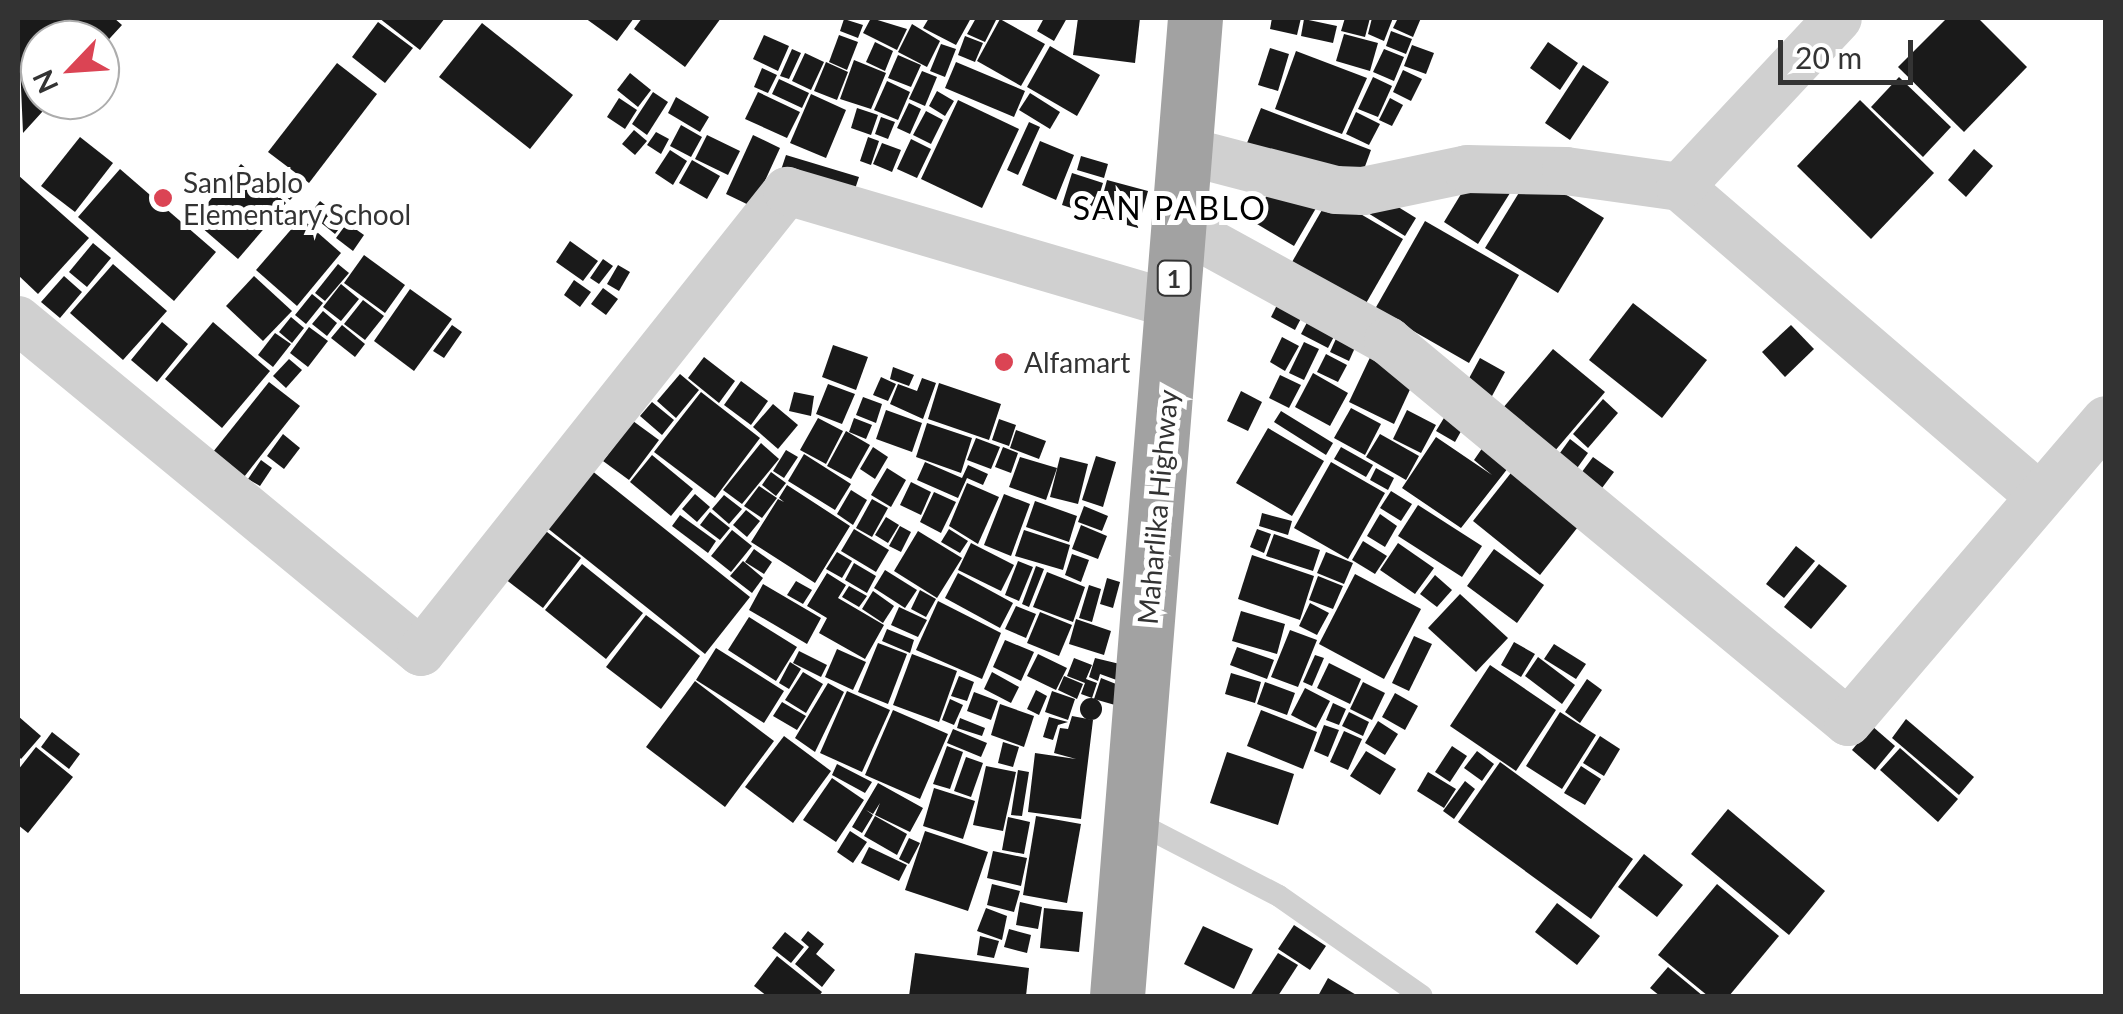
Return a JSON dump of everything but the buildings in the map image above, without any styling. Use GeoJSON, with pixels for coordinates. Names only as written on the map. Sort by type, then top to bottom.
{"type":"FeatureCollection","features":[{"type":"Feature","properties":{"kind":"highway","name":"Maharlika Highway"},"geometry":{"type":"LineString","coordinates":[[1117,996],[1195,18]]}},
{"type":"Feature","properties":{"kind":"street"},"geometry":{"type":"LineString","coordinates":[[1680,187],[1838,18]]}},
{"type":"Feature","properties":{"kind":"street"},"geometry":{"type":"LineString","coordinates":[[1182,150],[1336,190],[1363,192],[1466,169],[1566,171],[1680,187],[2038,495]]}},
{"type":"Feature","properties":{"kind":"street"},"geometry":{"type":"LineString","coordinates":[[18,320],[421,652],[787,191],[1172,304]]}},
{"type":"Feature","properties":{"kind":"street"},"geometry":{"type":"LineString","coordinates":[[1177,225],[1388,341],[1848,722],[2106,420]]}},
{"type":"Feature","properties":{"kind":"lane"},"geometry":{"type":"LineString","coordinates":[[1132,820],[1279,896],[1422,996]]}},
{"type":"Feature","properties":{"kind":"place","name":"San Pablo Elementary School"},"geometry":{"type":"Point","coordinates":[163,198]}},
{"type":"Feature","properties":{"kind":"place","name":"Alfamart"},"geometry":{"type":"Point","coordinates":[1004,362]}},
{"type":"Feature","properties":{"kind":"district","name":"SAN PABLO"},"geometry":{"type":"Point","coordinates":[1170,208]}}]}
